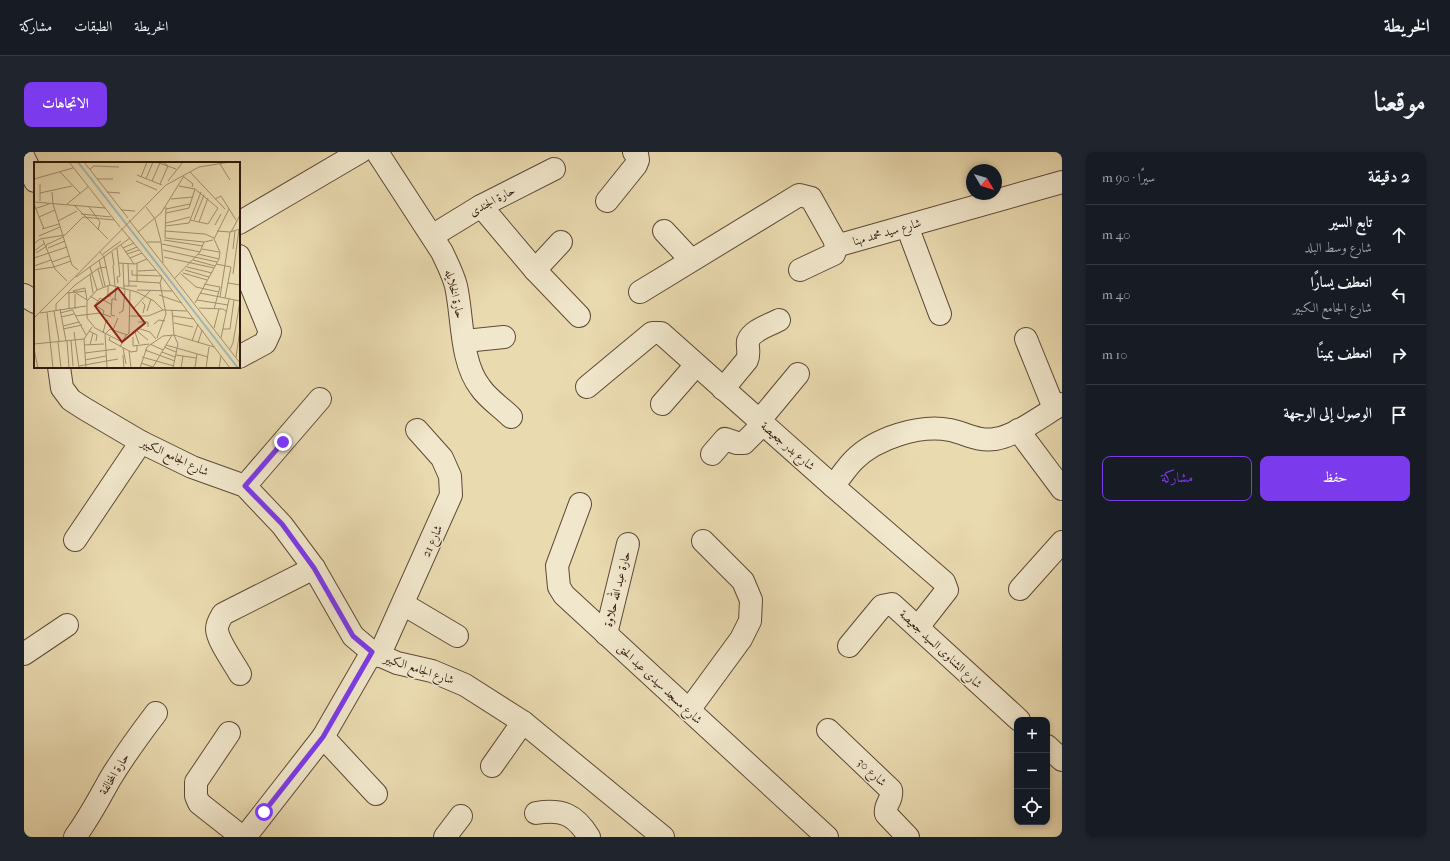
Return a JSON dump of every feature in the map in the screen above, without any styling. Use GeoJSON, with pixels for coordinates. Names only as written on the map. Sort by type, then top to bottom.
{"type":"FeatureCollection","features":[{"type":"Feature","properties":{"kind":"street"},"geometry":{"type":"LineString","coordinates":[[240,222],[360,152]]}},
{"type":"Feature","properties":{"kind":"street","name":"حارة الخلايله"},"geometry":{"type":"LineString","coordinates":[[377,152],[442,252],[454,280],[468,362],[480,387],[511,417]]}},
{"type":"Feature","properties":{"kind":"street"},"geometry":{"type":"LineString","coordinates":[[607,202],[636,165],[638,160],[637,154],[634,152]]}},
{"type":"Feature","properties":{"kind":"street"},"geometry":{"type":"LineString","coordinates":[[24,158],[34,179]]}},
{"type":"Feature","properties":{"kind":"street","name":"حارة الجندى"},"geometry":{"type":"LineString","coordinates":[[432,236],[481,206],[554,169]]}},
{"type":"Feature","properties":{"kind":"street","name":"شارع سيد محمد مهنا"},"geometry":{"type":"LineString","coordinates":[[640,292],[799,195],[811,198],[835,241],[843,244],[1059,180]]}},
{"type":"Feature","properties":{"kind":"street"},"geometry":{"type":"LineString","coordinates":[[481,206],[535,270],[579,316]]}},
{"type":"Feature","properties":{"kind":"street"},"geometry":{"type":"LineString","coordinates":[[907,226],[940,314]]}},
{"type":"Feature","properties":{"kind":"street"},"geometry":{"type":"LineString","coordinates":[[664,231],[691,260]]}},
{"type":"Feature","properties":{"kind":"street"},"geometry":{"type":"LineString","coordinates":[[800,270],[834,254],[836,248],[835,241]]}},
{"type":"Feature","properties":{"kind":"street"},"geometry":{"type":"LineString","coordinates":[[535,270],[561,242]]}},
{"type":"Feature","properties":{"kind":"street"},"geometry":{"type":"LineString","coordinates":[[240,258],[270,332],[265,343],[240,356]]}},
{"type":"Feature","properties":{"kind":"street"},"geometry":{"type":"LineString","coordinates":[[24,295],[34,301]]}},
{"type":"Feature","properties":{"kind":"street"},"geometry":{"type":"LineString","coordinates":[[723,389],[746,360],[748,355],[748,343],[753,335],[779,320]]}},
{"type":"Feature","properties":{"kind":"street","name":"شارع بدر جعيصة"},"geometry":{"type":"LineString","coordinates":[[587,386],[652,333],[661,333],[947,585],[944,594],[918,627]]}},
{"type":"Feature","properties":{"kind":"street"},"geometry":{"type":"LineString","coordinates":[[465,341],[504,337]]}},
{"type":"Feature","properties":{"kind":"street"},"geometry":{"type":"LineString","coordinates":[[833,486],[855,460],[882,440],[915,430],[949,430],[982,440],[995,439],[1018,430],[1058,406],[1026,339]]}},
{"type":"Feature","properties":{"kind":"street"},"geometry":{"type":"LineString","coordinates":[[662,404],[696,365]]}},
{"type":"Feature","properties":{"kind":"street","name":"شارع الجامع الكبير"},"geometry":{"type":"LineString","coordinates":[[59,368],[62,388],[71,400],[141,442],[192,467],[245,486],[282,524],[314,568],[353,636],[376,654],[460,682],[523,722],[663,837]]}},
{"type":"Feature","properties":{"kind":"street"},"geometry":{"type":"LineString","coordinates":[[712,454],[725,439],[737,443],[748,441],[798,374]]}},
{"type":"Feature","properties":{"kind":"street"},"geometry":{"type":"LineString","coordinates":[[245,486],[320,399]]}},
{"type":"Feature","properties":{"kind":"street","name":"شارع 21"},"geometry":{"type":"LineString","coordinates":[[245,837],[323,737],[376,654],[403,604],[451,495],[450,476],[442,458],[417,430]]}},
{"type":"Feature","properties":{"kind":"street"},"geometry":{"type":"LineString","coordinates":[[1018,430],[1062,489]]}},
{"type":"Feature","properties":{"kind":"street"},"geometry":{"type":"LineString","coordinates":[[75,540],[141,442]]}},
{"type":"Feature","properties":{"kind":"street","name":"شارع مسجد سيدى عبد الحق"},"geometry":{"type":"LineString","coordinates":[[580,504],[557,566],[559,586],[564,595],[827,837]]}},
{"type":"Feature","properties":{"kind":"street"},"geometry":{"type":"LineString","coordinates":[[688,710],[741,639],[750,621],[751,600],[743,581],[703,541]]}},
{"type":"Feature","properties":{"kind":"street"},"geometry":{"type":"LineString","coordinates":[[1020,589],[1062,542]]}},
{"type":"Feature","properties":{"kind":"street","name":"حارة عبد الله حلاوة"},"geometry":{"type":"LineString","coordinates":[[606,634],[628,544]]}},
{"type":"Feature","properties":{"kind":"street"},"geometry":{"type":"LineString","coordinates":[[240,674],[219,637],[217,629],[218,621],[223,614],[314,568]]}},
{"type":"Feature","properties":{"kind":"street"},"geometry":{"type":"LineString","coordinates":[[403,604],[457,636]]}},
{"type":"Feature","properties":{"kind":"street","name":"شارع الشناوى السيد جعيصة"},"geometry":{"type":"LineString","coordinates":[[849,646],[882,606],[892,604],[1016,717]]}},
{"type":"Feature","properties":{"kind":"street"},"geometry":{"type":"LineString","coordinates":[[24,654],[67,625]]}},
{"type":"Feature","properties":{"kind":"street","name":"حارة المخالفة"},"geometry":{"type":"LineString","coordinates":[[75,837],[91,815],[110,779],[132,745],[156,713]]}},
{"type":"Feature","properties":{"kind":"street"},"geometry":{"type":"LineString","coordinates":[[492,766],[523,722]]}},
{"type":"Feature","properties":{"kind":"street","name":"شارع 30"},"geometry":{"type":"LineString","coordinates":[[828,730],[891,790],[891,800],[886,806],[886,814],[908,837]]}},
{"type":"Feature","properties":{"kind":"street"},"geometry":{"type":"LineString","coordinates":[[229,733],[196,782],[194,789],[199,803],[242,837]]}},
{"type":"Feature","properties":{"kind":"street"},"geometry":{"type":"LineString","coordinates":[[323,737],[376,794]]}},
{"type":"Feature","properties":{"kind":"street"},"geometry":{"type":"LineString","coordinates":[[1050,749],[1062,760]]}},
{"type":"Feature","properties":{"kind":"street"},"geometry":{"type":"LineString","coordinates":[[536,813],[553,810],[570,815],[582,826],[589,837]]}},
{"type":"Feature","properties":{"kind":"street"},"geometry":{"type":"LineString","coordinates":[[445,837],[461,816]]}},
{"type":"Feature","properties":{"kind":"route"},"geometry":{"type":"LineString","coordinates":[[264,812],[323,737],[372,652],[353,636],[314,568],[282,524],[245,486],[283,442]]}}]}
